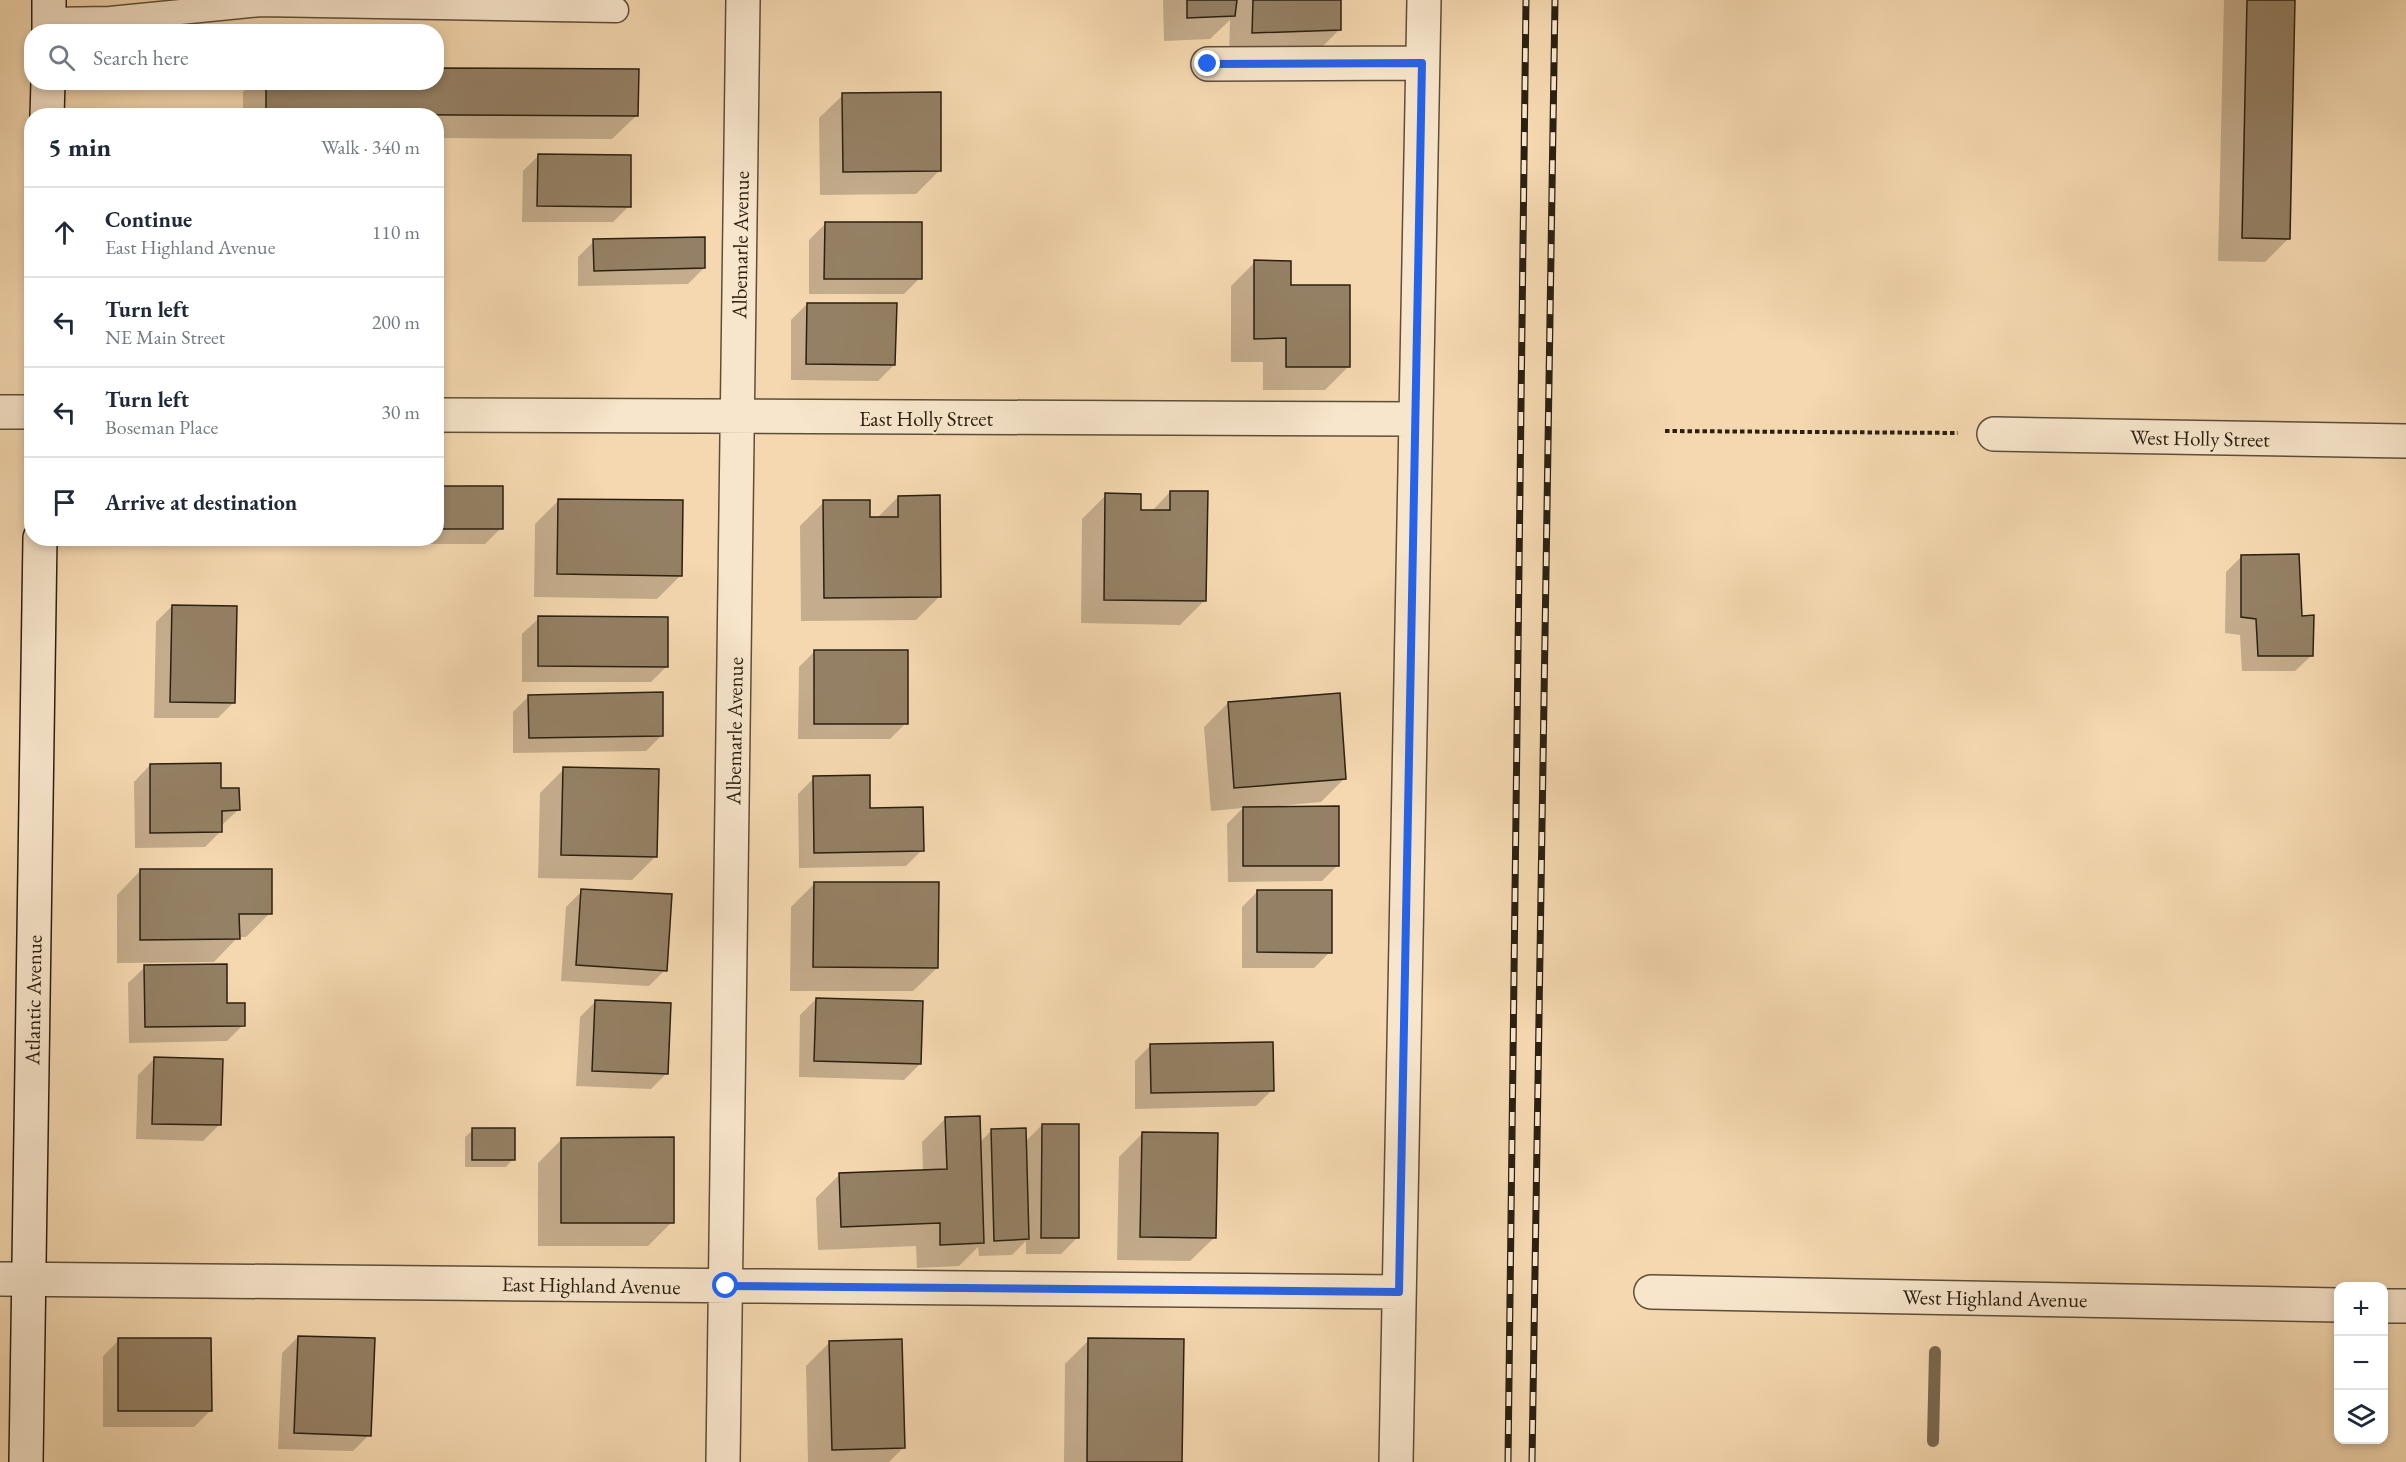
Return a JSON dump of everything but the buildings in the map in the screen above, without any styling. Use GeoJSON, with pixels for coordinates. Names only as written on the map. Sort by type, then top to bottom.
{"type":"FeatureCollection","features":[{"type":"Feature","properties":{"kind":"street","name":"Albemarle Avenue"},"geometry":{"type":"LineString","coordinates":[[723,1462],[743,0]]}},
{"type":"Feature","properties":{"kind":"street"},"geometry":{"type":"LineString","coordinates":[[1396,1462],[1424,0]]}},
{"type":"Feature","properties":{"kind":"street"},"geometry":{"type":"LineString","coordinates":[[1208,64],[1422,63]]}},
{"type":"Feature","properties":{"kind":"street"},"geometry":{"type":"LineString","coordinates":[[47,108],[48,90]]}},
{"type":"Feature","properties":{"kind":"street"},"geometry":{"type":"LineString","coordinates":[[0,412],[24,412]]}},
{"type":"Feature","properties":{"kind":"street","name":"East Holly Street"},"geometry":{"type":"LineString","coordinates":[[444,415],[1415,419]]}},
{"type":"Feature","properties":{"kind":"street","name":"West Holly Street"},"geometry":{"type":"LineString","coordinates":[[1994,434],[2406,441]]}},
{"type":"Feature","properties":{"kind":"street","name":"Atlantic Avenue"},"geometry":{"type":"LineString","coordinates":[[26,1462],[14,1280],[40,546]]}},
{"type":"Feature","properties":{"kind":"street","name":"East Highland Avenue"},"geometry":{"type":"LineString","coordinates":[[14,1280],[1399,1292]]}},
{"type":"Feature","properties":{"kind":"street","name":"West Highland Avenue"},"geometry":{"type":"LineString","coordinates":[[1651,1292],[2334,1305]]}},
{"type":"Feature","properties":{"kind":"street"},"geometry":{"type":"LineString","coordinates":[[2388,1306],[2406,1306]]}},
{"type":"Feature","properties":{"kind":"lane"},"geometry":{"type":"LineString","coordinates":[[49,17],[110,19],[261,4],[616,10]]}},
{"type":"Feature","properties":{"kind":"path"},"geometry":{"type":"LineString","coordinates":[[1665,431],[1994,434]]}},
{"type":"Feature","properties":{"kind":"waterway"},"geometry":{"type":"LineString","coordinates":[[1933,1441],[1935,1352]]}},
{"type":"Feature","properties":{"kind":"railway"},"geometry":{"type":"LineString","coordinates":[[1508,1462],[1526,0]]}},
{"type":"Feature","properties":{"kind":"railway"},"geometry":{"type":"LineString","coordinates":[[1532,1462],[1555,0]]}},
{"type":"Feature","properties":{"kind":"route"},"geometry":{"type":"LineString","coordinates":[[726,1286],[1399,1292],[1422,63],[1208,64]]}}]}
